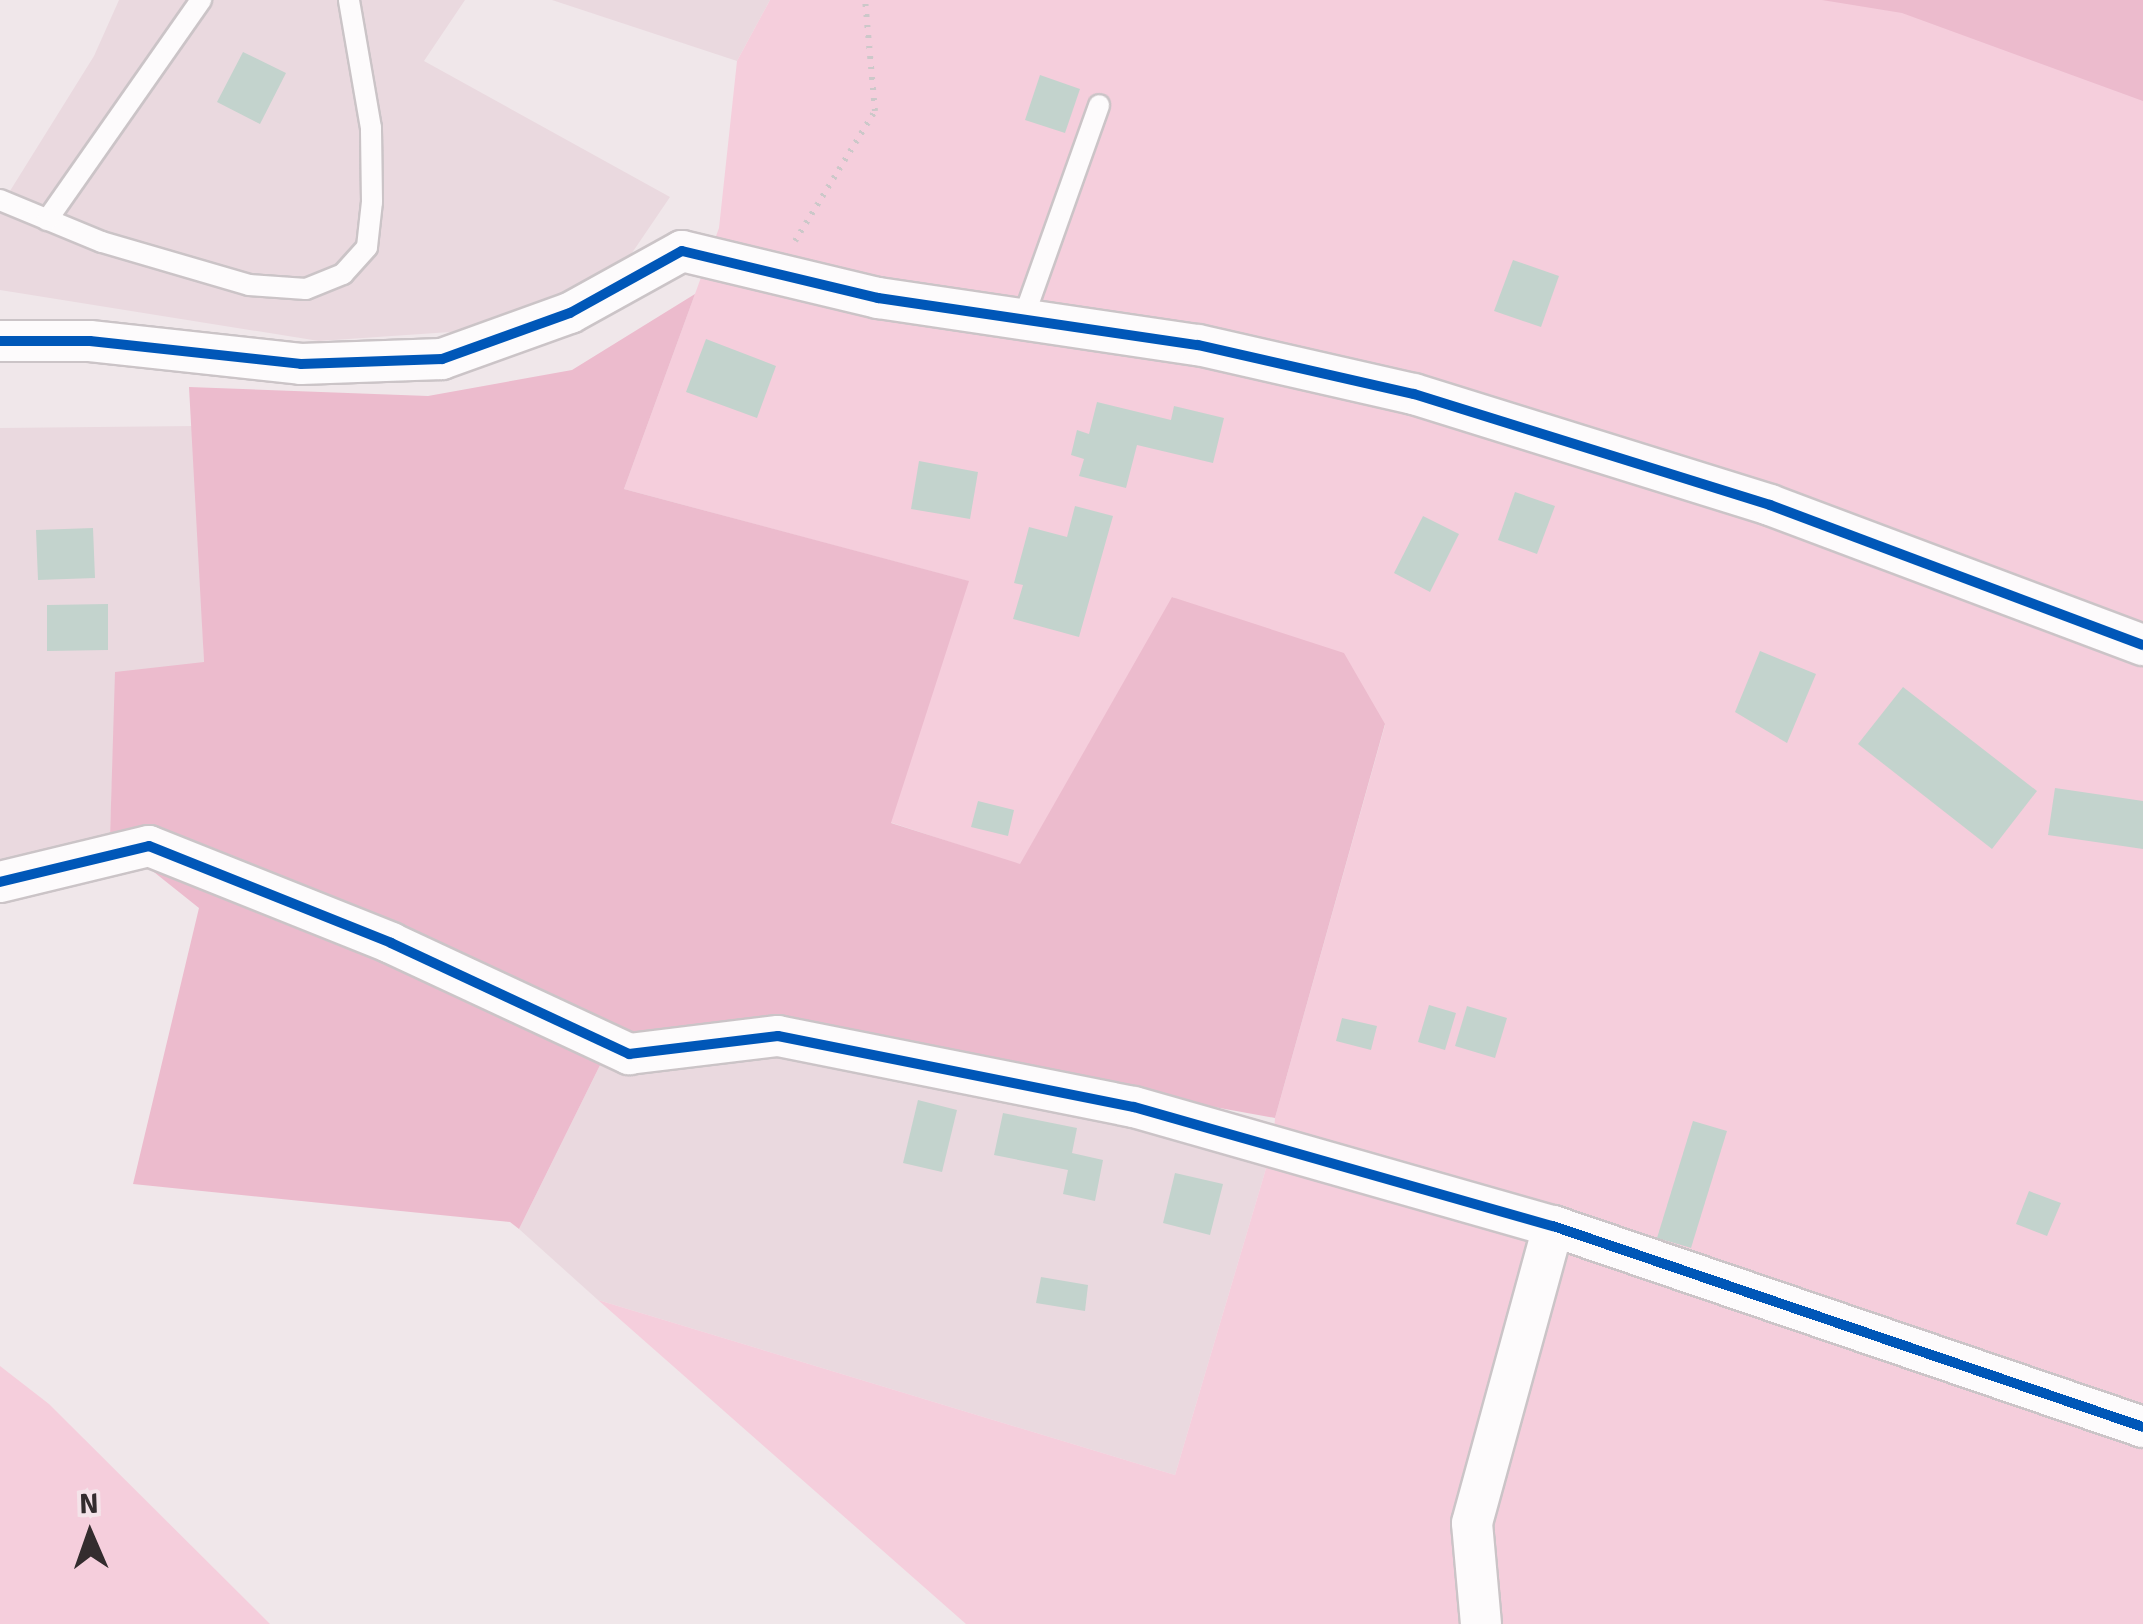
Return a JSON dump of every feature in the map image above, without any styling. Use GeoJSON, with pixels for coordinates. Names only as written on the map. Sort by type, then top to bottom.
{"type":"FeatureCollection","features":[{"type":"Feature","properties":{"kind":"street"},"geometry":{"type":"LineString","coordinates":[[0,341],[90,341],[302,364],[442,359],[570,313],[682,251],[777,270],[878,298],[1198,345],[1414,394],[1770,506],[2143,645]]}},
{"type":"Feature","properties":{"kind":"street"},"geometry":{"type":"LineString","coordinates":[[0,882],[149,846],[391,943],[628,1054],[778,1036],[1134,1106],[1554,1226],[2143,1427]]}},
{"type":"Feature","properties":{"kind":"street"},"geometry":{"type":"LineString","coordinates":[[1481,1624],[1472,1524],[1554,1226]]}},
{"type":"Feature","properties":{"kind":"lane"},"geometry":{"type":"LineString","coordinates":[[47,220],[200,0]]}},
{"type":"Feature","properties":{"kind":"lane"},"geometry":{"type":"LineString","coordinates":[[0,200],[47,220],[249,285],[306,289],[342,274],[367,247],[372,202],[371,128],[349,0]]}},
{"type":"Feature","properties":{"kind":"lane"},"geometry":{"type":"LineString","coordinates":[[1023,319],[1099,105]]}},
{"type":"Feature","properties":{"kind":"path"},"geometry":{"type":"LineString","coordinates":[[777,270],[876,110],[866,0]]}},
{"type":"Feature","properties":{"kind":"shaded area"},"geometry":{"type":"Polygon","coordinates":[[[119,0],[465,0],[424,61],[670,197],[615,278],[494,329],[319,341],[0,290],[0,207],[94,56],[119,0]]]}},
{"type":"Feature","properties":{"kind":"shaded area"},"geometry":{"type":"Polygon","coordinates":[[[552,0],[770,0],[737,61],[552,0]]]}},
{"type":"Feature","properties":{"kind":"shaded area"},"geometry":{"type":"Polygon","coordinates":[[[770,0],[2143,0],[2143,1624],[966,1624],[598,1300],[1175,1475],[1273,1145],[1275,1118],[1385,725],[1173,597],[1020,865],[877,818],[968,581],[624,489],[719,228],[737,61],[770,0]]]}},
{"type":"Feature","properties":{"kind":"shaded area"},"geometry":{"type":"Polygon","coordinates":[[[1822,0],[2143,0],[2143,101],[1902,13],[1822,0]]]}},
{"type":"Feature","properties":{"kind":"shaded area"},"geometry":{"type":"Polygon","coordinates":[[[695,294],[624,489],[969,581],[891,823],[1020,864],[1172,597],[1344,653],[1385,724],[1275,1118],[768,1026],[608,1049],[519,1229],[510,1222],[133,1184],[199,908],[110,837],[115,672],[204,662],[189,387],[428,396],[572,370],[695,294]]]}},
{"type":"Feature","properties":{"kind":"shaded area"},"geometry":{"type":"Polygon","coordinates":[[[195,426],[204,663],[116,673],[110,837],[0,871],[0,428],[195,426]]]}},
{"type":"Feature","properties":{"kind":"shaded area"},"geometry":{"type":"Polygon","coordinates":[[[768,1026],[1273,1145],[1175,1475],[598,1300],[519,1229],[608,1049],[768,1026]]]}},
{"type":"Feature","properties":{"kind":"shaded area"},"geometry":{"type":"Polygon","coordinates":[[[0,1366],[49,1404],[270,1624],[0,1624],[0,1366]]]}},
{"type":"Feature","properties":{"kind":"building"},"geometry":{"type":"Polygon","coordinates":[[[243,52],[286,73],[260,124],[217,102],[243,52]]]}},
{"type":"Feature","properties":{"kind":"building"},"geometry":{"type":"Polygon","coordinates":[[[1040,75],[1080,89],[1065,133],[1025,120],[1040,75]]]}},
{"type":"Feature","properties":{"kind":"building"},"geometry":{"type":"Polygon","coordinates":[[[1513,260],[1559,276],[1541,327],[1494,311],[1513,260]]]}},
{"type":"Feature","properties":{"kind":"building"},"geometry":{"type":"Polygon","coordinates":[[[706,339],[776,366],[757,418],[686,392],[706,339]]]}},
{"type":"Feature","properties":{"kind":"building"},"geometry":{"type":"Polygon","coordinates":[[[1097,402],[1171,420],[1174,406],[1224,418],[1213,463],[1137,445],[1126,488],[1079,476],[1084,459],[1071,455],[1077,430],[1089,434],[1097,402]]]}},
{"type":"Feature","properties":{"kind":"building"},"geometry":{"type":"Polygon","coordinates":[[[919,461],[978,472],[970,519],[911,509],[919,461]]]}},
{"type":"Feature","properties":{"kind":"building"},"geometry":{"type":"Polygon","coordinates":[[[1515,492],[1555,506],[1537,554],[1498,540],[1515,492]]]}},
{"type":"Feature","properties":{"kind":"building"},"geometry":{"type":"Polygon","coordinates":[[[1075,506],[1113,516],[1079,637],[1013,619],[1023,585],[1014,583],[1029,527],[1067,537],[1075,506]]]}},
{"type":"Feature","properties":{"kind":"building"},"geometry":{"type":"Polygon","coordinates":[[[1423,516],[1459,534],[1430,592],[1394,573],[1423,516]]]}},
{"type":"Feature","properties":{"kind":"building"},"geometry":{"type":"Polygon","coordinates":[[[93,528],[95,578],[38,580],[36,530],[93,528]]]}},
{"type":"Feature","properties":{"kind":"building"},"geometry":{"type":"Polygon","coordinates":[[[108,604],[108,650],[47,651],[47,605],[108,604]]]}},
{"type":"Feature","properties":{"kind":"building"},"geometry":{"type":"Polygon","coordinates":[[[1760,651],[1816,674],[1787,743],[1735,712],[1760,651]]]}},
{"type":"Feature","properties":{"kind":"building"},"geometry":{"type":"Polygon","coordinates":[[[1903,687],[2037,791],[1992,849],[1858,744],[1903,687]]]}},
{"type":"Feature","properties":{"kind":"building"},"geometry":{"type":"Polygon","coordinates":[[[2055,788],[2143,801],[2143,849],[2048,835],[2055,788]]]}},
{"type":"Feature","properties":{"kind":"building"},"geometry":{"type":"Polygon","coordinates":[[[978,801],[1014,810],[1008,836],[971,827],[978,801]]]}},
{"type":"Feature","properties":{"kind":"building"},"geometry":{"type":"Polygon","coordinates":[[[1429,1005],[1456,1013],[1445,1050],[1418,1042],[1429,1005]]]}},
{"type":"Feature","properties":{"kind":"building"},"geometry":{"type":"Polygon","coordinates":[[[1467,1006],[1507,1018],[1495,1058],[1455,1046],[1467,1006]]]}},
{"type":"Feature","properties":{"kind":"building"},"geometry":{"type":"Polygon","coordinates":[[[1342,1018],[1377,1026],[1371,1050],[1336,1041],[1342,1018]]]}},
{"type":"Feature","properties":{"kind":"building"},"geometry":{"type":"Polygon","coordinates":[[[918,1100],[957,1110],[942,1172],[903,1163],[918,1100]]]}},
{"type":"Feature","properties":{"kind":"building"},"geometry":{"type":"Polygon","coordinates":[[[1003,1113],[1077,1128],[1072,1153],[1103,1160],[1095,1201],[1063,1194],[1068,1170],[994,1155],[1003,1113]]]}},
{"type":"Feature","properties":{"kind":"building"},"geometry":{"type":"Polygon","coordinates":[[[1693,1121],[1727,1131],[1691,1248],[1657,1238],[1693,1121]]]}},
{"type":"Feature","properties":{"kind":"building"},"geometry":{"type":"Polygon","coordinates":[[[1175,1173],[1223,1184],[1210,1235],[1163,1223],[1175,1173]]]}},
{"type":"Feature","properties":{"kind":"building"},"geometry":{"type":"Polygon","coordinates":[[[2029,1191],[2061,1203],[2047,1236],[2016,1224],[2029,1191]]]}},
{"type":"Feature","properties":{"kind":"building"},"geometry":{"type":"Polygon","coordinates":[[[1041,1277],[1088,1285],[1085,1311],[1036,1303],[1041,1277]]]}},
{"type":"Feature","properties":{"kind":"cycle path"},"geometry":{"type":"LineString","coordinates":[[0,341],[90,341],[301,364],[442,359],[570,313],[682,251],[878,298],[1198,345],[1414,394],[1770,505],[2143,645]]}},
{"type":"Feature","properties":{"kind":"cycle path"},"geometry":{"type":"LineString","coordinates":[[0,882],[149,846],[391,943],[629,1054],[778,1036],[1134,1107],[1553,1226],[2143,1427]]}}]}
